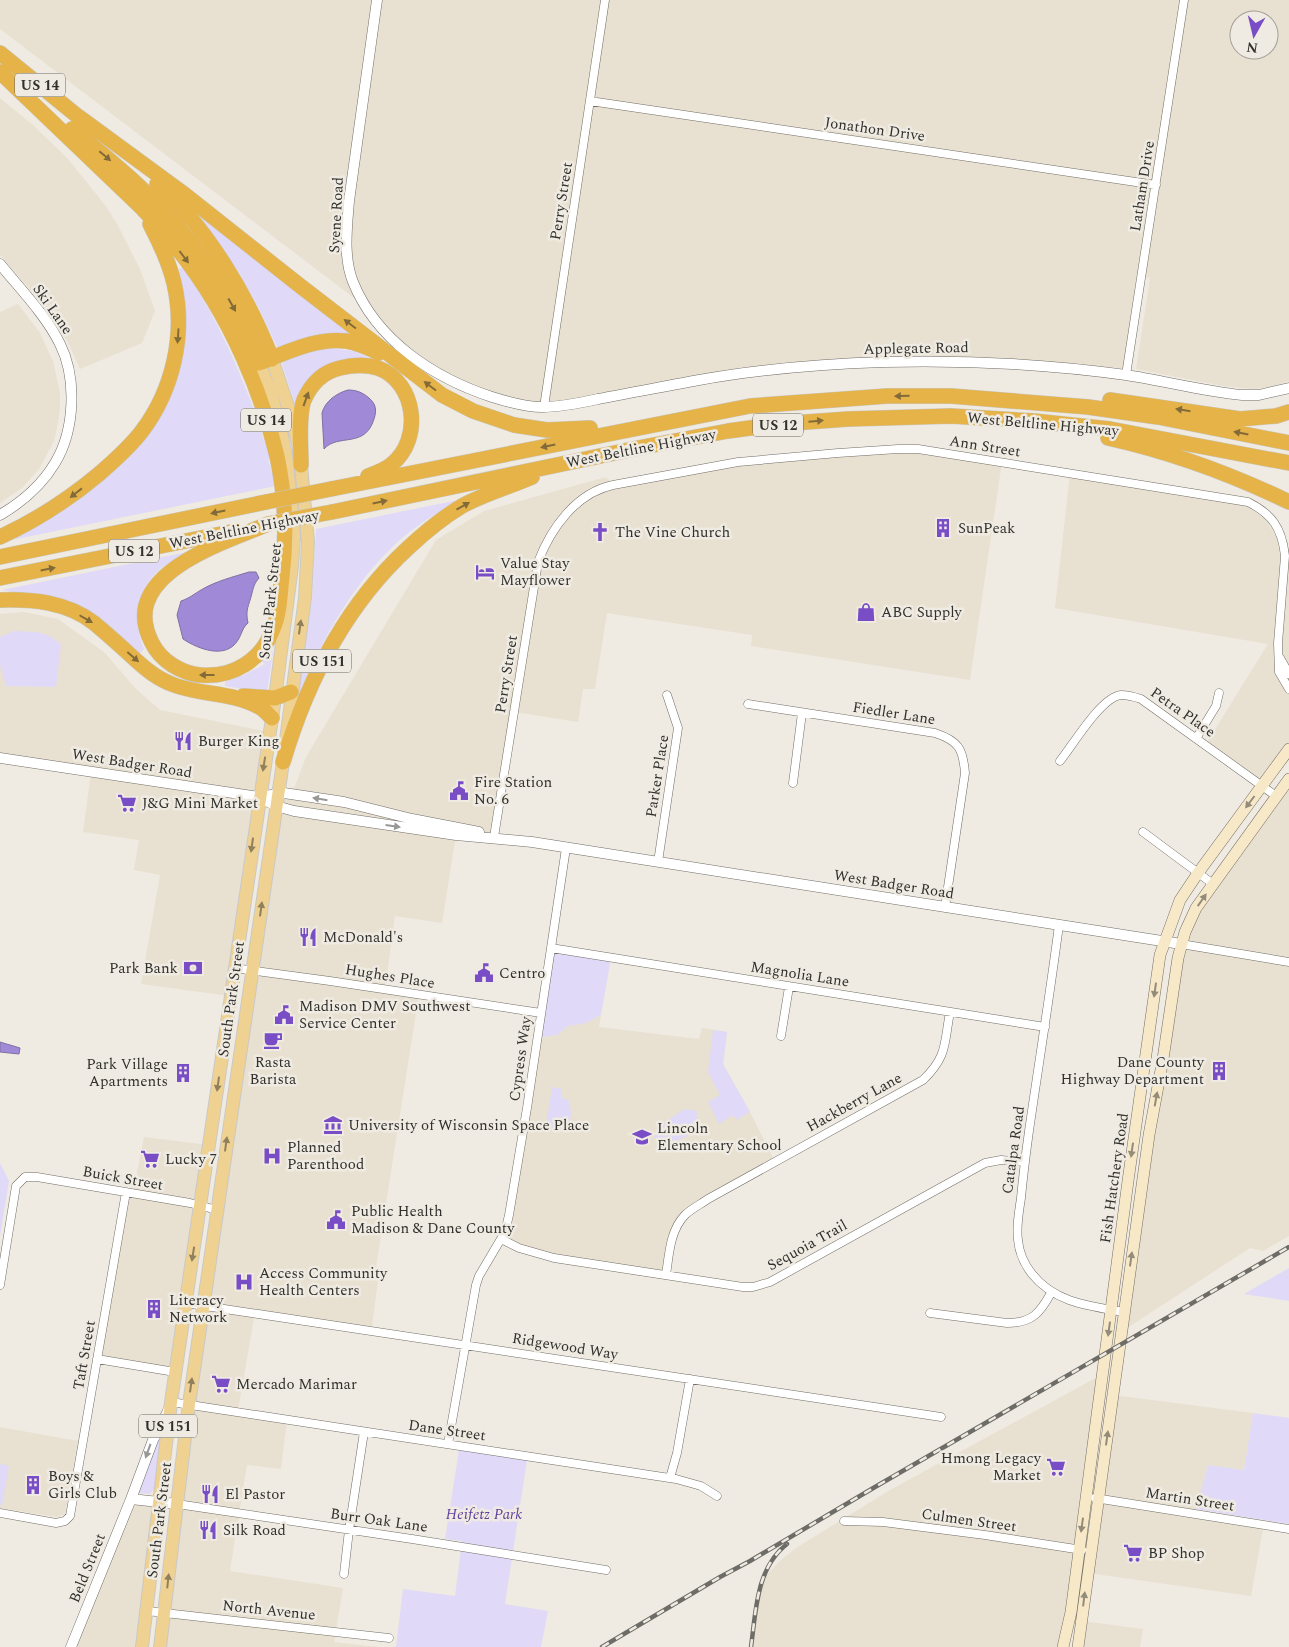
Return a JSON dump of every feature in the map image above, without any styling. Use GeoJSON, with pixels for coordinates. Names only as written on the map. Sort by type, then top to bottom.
{"type":"FeatureCollection","features":[{"type":"Feature","properties":{"kind":"highway","name":"US 14"},"geometry":{"type":"LineString","coordinates":[[0,53],[161,187],[190,219],[212,246],[232,277],[262,334],[266,361]]}},
{"type":"Feature","properties":{"kind":"highway","name":"US 14"},"geometry":{"type":"LineString","coordinates":[[0,70],[145,191],[171,218],[220,283],[266,361]]}},
{"type":"Feature","properties":{"kind":"highway","name":"US 14"},"geometry":{"type":"LineString","coordinates":[[0,70],[141,207],[177,247],[208,291],[226,321],[243,358],[272,437],[282,482],[286,529],[279,605],[274,628],[267,643],[260,652],[244,666],[229,673],[194,674],[172,665],[154,648],[148,634],[145,612],[149,597],[154,588],[170,572],[190,558],[268,524]]}},
{"type":"Feature","properties":{"kind":"highway"},"geometry":{"type":"LineString","coordinates":[[79,117],[184,194],[428,385],[454,402],[497,420],[539,429],[568,430],[596,428],[750,406]]}},
{"type":"Feature","properties":{"kind":"highway"},"geometry":{"type":"LineString","coordinates":[[0,537],[53,509],[75,494],[109,466],[142,432],[163,396],[175,360],[178,331],[177,301],[168,263],[141,207]]}},
{"type":"Feature","properties":{"kind":"highway"},"geometry":{"type":"LineString","coordinates":[[266,361],[314,343],[330,340],[346,341],[370,349],[403,364]]}},
{"type":"Feature","properties":{"kind":"highway"},"geometry":{"type":"LineString","coordinates":[[301,465],[303,408],[310,388],[319,378],[334,369],[358,365],[377,368],[385,372],[400,385],[406,395],[410,404],[410,434],[403,451],[391,464],[352,485]]}},
{"type":"Feature","properties":{"kind":"highway"},"geometry":{"type":"LineString","coordinates":[[951,396],[1033,394],[1073,396],[1136,402],[1240,418],[1276,416],[1289,412]]}},
{"type":"Feature","properties":{"kind":"highway","name":"West Beltline Highway"},"geometry":{"type":"LineString","coordinates":[[0,557],[750,406],[887,396],[951,396],[1031,401],[1117,410],[1289,443]]}},
{"type":"Feature","properties":{"kind":"highway","name":"West Beltline Highway"},"geometry":{"type":"LineString","coordinates":[[0,578],[561,464],[709,435],[779,424],[908,416],[998,418],[1110,429],[1289,463]]}},
{"type":"Feature","properties":{"kind":"highway"},"geometry":{"type":"LineString","coordinates":[[998,418],[1104,437],[1172,455],[1232,477],[1289,502]]}},
{"type":"Feature","properties":{"kind":"highway","name":"US 151"},"geometry":{"type":"LineString","coordinates":[[282,762],[298,695],[324,658],[344,622],[379,576],[441,520],[461,507],[482,496],[561,464]]}},
{"type":"Feature","properties":{"kind":"highway"},"geometry":{"type":"LineString","coordinates":[[0,600],[27,599],[65,608],[94,623],[150,672],[168,683],[197,692],[227,696],[275,698],[298,695]]}},
{"type":"Feature","properties":{"kind":"highway"},"geometry":{"type":"LineString","coordinates":[[227,696],[247,701],[262,708],[272,718]]}},
{"type":"Feature","properties":{"kind":"main road","name":"South Park Street"},"geometry":{"type":"LineString","coordinates":[[266,361],[289,409],[298,443],[307,526],[307,561],[298,695]]}},
{"type":"Feature","properties":{"kind":"main road","name":"South Park Street"},"geometry":{"type":"LineString","coordinates":[[142,1647],[170,1405],[275,698],[292,566],[294,536],[290,481],[266,361]]}},
{"type":"Feature","properties":{"kind":"main road","name":"Fish Hatchery Road"},"geometry":{"type":"LineString","coordinates":[[1063,1647],[1071,1612],[1078,1549],[1160,955],[1180,900],[1289,749]]}},
{"type":"Feature","properties":{"kind":"main road","name":"South Park Street"},"geometry":{"type":"LineString","coordinates":[[160,1647],[202,1305],[282,762]]}},
{"type":"Feature","properties":{"kind":"main road","name":"Fish Hatchery Road"},"geometry":{"type":"LineString","coordinates":[[1078,1647],[1149,1135],[1163,1059],[1178,958],[1185,932],[1196,908],[1289,779]]}},
{"type":"Feature","properties":{"kind":"street","name":"Syene Road"},"geometry":{"type":"LineString","coordinates":[[377,0],[349,201],[347,249],[353,282],[366,307],[383,330],[405,352],[422,364],[451,381],[481,393],[510,402],[544,407]]}},
{"type":"Feature","properties":{"kind":"street","name":"Perry Street"},"geometry":{"type":"LineString","coordinates":[[544,407],[604,0]]}},
{"type":"Feature","properties":{"kind":"street","name":"Latham Drive"},"geometry":{"type":"LineString","coordinates":[[1126,375],[1184,0]]}},
{"type":"Feature","properties":{"kind":"street","name":"Jonathon Drive"},"geometry":{"type":"LineString","coordinates":[[590,101],[1156,185]]}},
{"type":"Feature","properties":{"kind":"street","name":"Ski Lane"},"geometry":{"type":"LineString","coordinates":[[0,264],[44,317],[54,334],[65,356],[71,390],[68,427],[56,462],[37,487],[0,515]]}},
{"type":"Feature","properties":{"kind":"street","name":"Applegate Road"},"geometry":{"type":"LineString","coordinates":[[544,407],[575,404],[716,377],[814,366],[884,362],[971,361],[1033,365],[1126,375],[1242,395],[1259,395],[1289,388]]}},
{"type":"Feature","properties":{"kind":"street","name":"Ann Street"},"geometry":{"type":"LineString","coordinates":[[561,521],[578,502],[589,494],[613,485],[738,462],[898,449],[918,449],[1236,499],[1248,502],[1268,515],[1276,525],[1284,543],[1285,556],[1278,643],[1279,672],[1289,689]]}},
{"type":"Feature","properties":{"kind":"street","name":"Perry Street"},"geometry":{"type":"LineString","coordinates":[[494,837],[538,562],[545,543],[561,521]]}},
{"type":"Feature","properties":{"kind":"street","name":"Ann Street"},"geometry":{"type":"LineString","coordinates":[[1279,656],[1289,674]]}},
{"type":"Feature","properties":{"kind":"street"},"geometry":{"type":"LineString","coordinates":[[1197,737],[1216,706],[1219,693]]}},
{"type":"Feature","properties":{"kind":"street","name":"Parker Place"},"geometry":{"type":"LineString","coordinates":[[658,862],[678,728],[668,695]]}},
{"type":"Feature","properties":{"kind":"street","name":"Petra Place"},"geometry":{"type":"LineString","coordinates":[[1060,761],[1098,711],[1109,700],[1120,695],[1141,699],[1197,737],[1276,796]]}},
{"type":"Feature","properties":{"kind":"street","name":"Fiedler Lane"},"geometry":{"type":"LineString","coordinates":[[748,704],[935,733],[948,737],[957,745],[964,756],[965,773],[945,907]]}},
{"type":"Feature","properties":{"kind":"street"},"geometry":{"type":"LineString","coordinates":[[793,783],[802,713]]}},
{"type":"Feature","properties":{"kind":"street","name":"West Badger Road"},"geometry":{"type":"LineString","coordinates":[[0,758],[277,800],[362,806],[418,820],[473,830],[494,837]]}},
{"type":"Feature","properties":{"kind":"street","name":"West Badger Road"},"geometry":{"type":"LineString","coordinates":[[277,800],[287,810],[466,836],[494,837],[1289,962]]}},
{"type":"Feature","properties":{"kind":"street"},"geometry":{"type":"LineString","coordinates":[[1143,832],[1213,884]]}},
{"type":"Feature","properties":{"kind":"street","name":"Cypress Way"},"geometry":{"type":"LineString","coordinates":[[448,1444],[476,1285],[482,1270],[501,1240],[509,1215],[528,1108],[540,1013],[566,848]]}},
{"type":"Feature","properties":{"kind":"street","name":"Catalpa Road"},"geometry":{"type":"LineString","coordinates":[[1059,925],[1025,1162],[1018,1223],[1018,1241],[1022,1257],[1031,1273],[1051,1293],[1081,1305],[1124,1312]]}},
{"type":"Feature","properties":{"kind":"street","name":"Magnolia Lane"},"geometry":{"type":"LineString","coordinates":[[550,948],[1044,1027]]}},
{"type":"Feature","properties":{"kind":"street","name":"Hughes Place"},"geometry":{"type":"LineString","coordinates":[[234,968],[540,1013]]}},
{"type":"Feature","properties":{"kind":"street"},"geometry":{"type":"LineString","coordinates":[[781,1036],[788,986]]}},
{"type":"Feature","properties":{"kind":"street","name":"Hackberry Lane"},"geometry":{"type":"LineString","coordinates":[[666,1275],[672,1238],[685,1215],[708,1199],[923,1080],[935,1068],[941,1058],[950,1012]]}},
{"type":"Feature","properties":{"kind":"street","name":"Sequoia Trail"},"geometry":{"type":"LineString","coordinates":[[501,1240],[542,1255],[753,1287],[770,1282],[985,1163],[1002,1160],[1025,1162]]}},
{"type":"Feature","properties":{"kind":"street","name":"Buick Street"},"geometry":{"type":"LineString","coordinates":[[0,1285],[16,1186],[24,1177],[37,1177],[126,1192],[217,1210]]}},
{"type":"Feature","properties":{"kind":"street","name":"Taft Street"},"geometry":{"type":"LineString","coordinates":[[0,1513],[54,1523],[65,1521],[69,1518],[73,1507],[126,1192]]}},
{"type":"Feature","properties":{"kind":"street"},"geometry":{"type":"LineString","coordinates":[[930,1313],[1018,1323],[1030,1320],[1045,1304],[1051,1293]]}},
{"type":"Feature","properties":{"kind":"street","name":"Ridgewood Way"},"geometry":{"type":"LineString","coordinates":[[185,1303],[941,1418]]}},
{"type":"Feature","properties":{"kind":"street"},"geometry":{"type":"LineString","coordinates":[[98,1359],[175,1372]]}},
{"type":"Feature","properties":{"kind":"street"},"geometry":{"type":"LineString","coordinates":[[670,1478],[677,1453],[690,1379]]}},
{"type":"Feature","properties":{"kind":"street","name":"Dane Street"},"geometry":{"type":"LineString","coordinates":[[170,1405],[189,1404],[670,1478],[701,1486],[716,1496]]}},
{"type":"Feature","properties":{"kind":"street","name":"Beld Street"},"geometry":{"type":"LineString","coordinates":[[71,1647],[153,1440],[170,1405]]}},
{"type":"Feature","properties":{"kind":"street"},"geometry":{"type":"LineString","coordinates":[[344,1574],[364,1432]]}},
{"type":"Feature","properties":{"kind":"street","name":"Martin Street"},"geometry":{"type":"LineString","coordinates":[[1086,1497],[1289,1529]]}},
{"type":"Feature","properties":{"kind":"street"},"geometry":{"type":"LineString","coordinates":[[131,1499],[177,1504]]}},
{"type":"Feature","properties":{"kind":"street","name":"Burr Oak Lane"},"geometry":{"type":"LineString","coordinates":[[177,1504],[412,1538],[606,1570]]}},
{"type":"Feature","properties":{"kind":"street","name":"Culmen Street"},"geometry":{"type":"LineString","coordinates":[[844,1521],[883,1522],[1091,1551]]}},
{"type":"Feature","properties":{"kind":"street","name":"North Avenue"},"geometry":{"type":"LineString","coordinates":[[147,1611],[336,1627],[388,1638]]}},
{"type":"Feature","properties":{"kind":"shaded area"},"geometry":{"type":"Polygon","coordinates":[[[0,0],[1289,0],[1289,381],[1275,386],[1252,389],[1223,386],[1136,369],[1150,278],[1137,274],[1123,368],[1033,365],[814,366],[575,404],[510,402],[422,363],[366,307],[0,29],[0,0]]]}},
{"type":"Feature","properties":{"kind":"shaded area"},"geometry":{"type":"Polygon","coordinates":[[[0,98],[33,125],[68,159],[105,205],[117,224],[140,269],[155,311],[142,343],[80,369],[68,342],[52,318],[0,255],[0,98]]]}},
{"type":"Feature","properties":{"kind":"shaded area"},"geometry":{"type":"Polygon","coordinates":[[[18,304],[40,333],[53,361],[60,393],[60,409],[54,441],[39,469],[22,488],[0,503],[0,312],[18,304]]]}},
{"type":"Feature","properties":{"kind":"shaded area"},"geometry":{"type":"Polygon","coordinates":[[[348,390],[361,393],[371,400],[375,407],[374,419],[370,428],[364,434],[330,444],[324,449],[322,413],[332,398],[348,390]]]}},
{"type":"Feature","properties":{"kind":"shaded area"},"geometry":{"type":"Polygon","coordinates":[[[898,449],[1002,462],[970,680],[751,646],[752,635],[607,613],[595,689],[583,689],[578,722],[515,712],[494,837],[456,835],[442,923],[395,916],[385,989],[419,994],[374,1280],[378,1281],[372,1327],[255,1313],[238,1410],[287,1420],[281,1469],[247,1465],[230,1571],[343,1588],[334,1642],[378,1647],[160,1647],[276,806],[295,786],[306,757],[436,540],[484,511],[606,477],[613,485],[738,462],[898,449]]]}},
{"type":"Feature","properties":{"kind":"shaded area"},"geometry":{"type":"Polygon","coordinates":[[[1070,473],[1236,499],[1265,519],[1276,536],[1280,554],[1289,555],[1289,749],[1263,785],[1206,744],[1268,644],[1055,608],[1070,473]]]}},
{"type":"Feature","properties":{"kind":"shaded area"},"geometry":{"type":"Polygon","coordinates":[[[249,572],[256,572],[259,578],[254,585],[248,608],[248,623],[233,646],[226,650],[212,651],[183,639],[177,615],[181,601],[213,584],[249,572]]]}},
{"type":"Feature","properties":{"kind":"shaded area"},"geometry":{"type":"Polygon","coordinates":[[[24,612],[58,619],[105,653],[136,689],[160,710],[269,732],[230,996],[141,984],[160,875],[134,870],[139,840],[83,832],[91,772],[0,758],[0,614],[24,612]]]}},
{"type":"Feature","properties":{"kind":"shaded area"},"geometry":{"type":"Polygon","coordinates":[[[1289,779],[1289,1236],[1263,1251],[1250,1248],[1121,1332],[1185,932],[1289,779]]]}},
{"type":"Feature","properties":{"kind":"shaded area","name":"Lincoln Elementary School"},"geometry":{"type":"Polygon","coordinates":[[[601,1015],[599,1027],[699,1039],[702,1028],[727,1032],[723,1064],[775,1162],[708,1199],[679,1223],[666,1275],[554,1258],[501,1239],[537,1038],[557,1035],[568,1026],[586,1023],[601,1015]]]}},
{"type":"Feature","properties":{"kind":"shaded area"},"geometry":{"type":"Polygon","coordinates":[[[0,1042],[20,1048],[19,1054],[0,1052],[0,1042]]]}},
{"type":"Feature","properties":{"kind":"shaded area"},"geometry":{"type":"Polygon","coordinates":[[[144,1137],[209,1145],[175,1372],[97,1359],[126,1192],[133,1193],[144,1137]]]}},
{"type":"Feature","properties":{"kind":"shaded area"},"geometry":{"type":"Polygon","coordinates":[[[1103,1374],[1063,1647],[749,1647],[764,1578],[781,1560],[796,1548],[890,1490],[1103,1374]]]}},
{"type":"Feature","properties":{"kind":"shaded area"},"geometry":{"type":"Polygon","coordinates":[[[1113,1395],[1253,1413],[1244,1470],[1208,1465],[1194,1517],[1263,1529],[1251,1596],[1088,1573],[1113,1395]]]}},
{"type":"Feature","properties":{"kind":"shaded area"},"geometry":{"type":"Polygon","coordinates":[[[0,1427],[78,1441],[65,1514],[57,1517],[0,1508],[0,1427]]]}},
{"type":"Feature","properties":{"kind":"shaded area"},"geometry":{"type":"Polygon","coordinates":[[[131,1499],[159,1502],[142,1647],[71,1647],[131,1499]]]}},
{"type":"Feature","properties":{"kind":"shaded area"},"geometry":{"type":"Polygon","coordinates":[[[1082,1621],[1143,1629],[1140,1647],[1078,1647],[1082,1621]]]}},
{"type":"Feature","properties":{"kind":"green space"},"geometry":{"type":"Polygon","coordinates":[[[195,210],[353,332],[350,335],[331,333],[314,335],[277,347],[259,308],[238,271],[193,211],[195,210]]]}},
{"type":"Feature","properties":{"kind":"green space"},"geometry":{"type":"Polygon","coordinates":[[[180,268],[183,268],[208,308],[237,367],[262,430],[264,442],[271,455],[272,459],[268,460],[276,486],[2,542],[29,529],[166,403],[178,271],[180,268]]]}},
{"type":"Feature","properties":{"kind":"green space"},"geometry":{"type":"Polygon","coordinates":[[[329,348],[354,351],[368,357],[369,361],[354,359],[295,404],[282,364],[298,354],[329,348]]]}},
{"type":"Feature","properties":{"kind":"green space"},"geometry":{"type":"Polygon","coordinates":[[[458,500],[407,534],[373,568],[358,587],[331,629],[299,694],[297,694],[312,601],[316,529],[458,500]]]}},
{"type":"Feature","properties":{"kind":"green space"},"geometry":{"type":"Polygon","coordinates":[[[187,552],[154,575],[142,594],[137,615],[140,638],[144,649],[140,653],[98,619],[18,593],[2,590],[187,552]]]}},
{"type":"Feature","properties":{"kind":"green space"},"geometry":{"type":"Polygon","coordinates":[[[14,631],[45,634],[61,645],[56,687],[6,686],[0,665],[0,637],[14,631]]]}},
{"type":"Feature","properties":{"kind":"green space"},"geometry":{"type":"Polygon","coordinates":[[[270,650],[273,652],[267,692],[225,686],[225,682],[265,664],[262,661],[270,650]]]}},
{"type":"Feature","properties":{"kind":"green space"},"geometry":{"type":"Polygon","coordinates":[[[551,948],[611,958],[601,1015],[586,1023],[568,1026],[557,1035],[537,1038],[551,948]]]}},
{"type":"Feature","properties":{"kind":"green space"},"geometry":{"type":"Polygon","coordinates":[[[713,1030],[727,1032],[723,1064],[750,1112],[736,1120],[733,1115],[719,1124],[708,1102],[720,1095],[708,1072],[713,1030]]]}},
{"type":"Feature","properties":{"kind":"green space"},"geometry":{"type":"Polygon","coordinates":[[[552,1087],[562,1089],[561,1098],[568,1099],[571,1114],[569,1129],[546,1126],[552,1087]]]}},
{"type":"Feature","properties":{"kind":"green space"},"geometry":{"type":"Polygon","coordinates":[[[685,1109],[697,1111],[696,1132],[676,1141],[654,1138],[657,1127],[685,1109]]]}},
{"type":"Feature","properties":{"kind":"green space"},"geometry":{"type":"Polygon","coordinates":[[[0,1163],[9,1181],[0,1236],[0,1163]]]}},
{"type":"Feature","properties":{"kind":"green space"},"geometry":{"type":"Polygon","coordinates":[[[1289,1268],[1289,1301],[1244,1294],[1289,1268]]]}},
{"type":"Feature","properties":{"kind":"green space"},"geometry":{"type":"Polygon","coordinates":[[[1253,1413],[1289,1418],[1289,1524],[1196,1509],[1208,1465],[1244,1470],[1253,1413]]]}},
{"type":"Feature","properties":{"kind":"green space"},"geometry":{"type":"Polygon","coordinates":[[[158,1438],[160,1440],[154,1489],[150,1494],[138,1493],[158,1438]]]}},
{"type":"Feature","properties":{"kind":"green space","name":"Heifetz Park"},"geometry":{"type":"Polygon","coordinates":[[[459,1450],[527,1460],[505,1604],[548,1611],[541,1647],[396,1647],[403,1589],[455,1596],[462,1541],[445,1539],[459,1450]]]}},
{"type":"Feature","properties":{"kind":"green space"},"geometry":{"type":"Polygon","coordinates":[[[0,1464],[9,1466],[2,1505],[0,1505],[0,1464]]]}},
{"type":"Feature","properties":{"kind":"railway"},"geometry":{"type":"LineString","coordinates":[[602,1647],[1289,1247]]}},
{"type":"Feature","properties":{"kind":"railway"},"geometry":{"type":"LineString","coordinates":[[751,1647],[756,1605],[763,1578],[769,1565],[787,1544]]}},
{"type":"Feature","properties":{"kind":"place","name":"SunPeak"},"geometry":{"type":"Point","coordinates":[943,528]}},
{"type":"Feature","properties":{"kind":"place","name":"The Vine Church"},"geometry":{"type":"Point","coordinates":[600,532]}},
{"type":"Feature","properties":{"kind":"place","name":"Value Stay Mayflower"},"geometry":{"type":"Point","coordinates":[485,572]}},
{"type":"Feature","properties":{"kind":"place","name":"ABC Supply"},"geometry":{"type":"Point","coordinates":[866,612]}},
{"type":"Feature","properties":{"kind":"place","name":"Burger King"},"geometry":{"type":"Point","coordinates":[183,741]}},
{"type":"Feature","properties":{"kind":"place","name":"Fire Station No. 6"},"geometry":{"type":"Point","coordinates":[459,791]}},
{"type":"Feature","properties":{"kind":"place","name":"J&G Mini Market"},"geometry":{"type":"Point","coordinates":[127,803]}},
{"type":"Feature","properties":{"kind":"place","name":"McDonald's"},"geometry":{"type":"Point","coordinates":[308,937]}},
{"type":"Feature","properties":{"kind":"place","name":"Park Bank"},"geometry":{"type":"Point","coordinates":[193,968]}},
{"type":"Feature","properties":{"kind":"place","name":"Centro"},"geometry":{"type":"Point","coordinates":[484,973]}},
{"type":"Feature","properties":{"kind":"place","name":"Madison DMV Southwest Service Center"},"geometry":{"type":"Point","coordinates":[284,1015]}},
{"type":"Feature","properties":{"kind":"place","name":"Rasta Barista"},"geometry":{"type":"Point","coordinates":[273,1040]}},
{"type":"Feature","properties":{"kind":"place","name":"Dane County Highway Department"},"geometry":{"type":"Point","coordinates":[1219,1071]}},
{"type":"Feature","properties":{"kind":"place","name":"Park Village Apartments"},"geometry":{"type":"Point","coordinates":[183,1073]}},
{"type":"Feature","properties":{"kind":"place","name":"University of Wisconsin Space Place"},"geometry":{"type":"Point","coordinates":[333,1125]}},
{"type":"Feature","properties":{"kind":"place","name":"Lincoln Elementary School"},"geometry":{"type":"Point","coordinates":[642,1137]}},
{"type":"Feature","properties":{"kind":"place","name":"Planned Parenthood"},"geometry":{"type":"Point","coordinates":[272,1156]}},
{"type":"Feature","properties":{"kind":"place","name":"Lucky 7"},"geometry":{"type":"Point","coordinates":[150,1159]}},
{"type":"Feature","properties":{"kind":"place","name":"Public Health Madison & Dane County"},"geometry":{"type":"Point","coordinates":[336,1220]}},
{"type":"Feature","properties":{"kind":"place","name":"Access Community Health Centers"},"geometry":{"type":"Point","coordinates":[244,1282]}},
{"type":"Feature","properties":{"kind":"place","name":"Literacy Network"},"geometry":{"type":"Point","coordinates":[154,1309]}},
{"type":"Feature","properties":{"kind":"place","name":"Mercado Marimar"},"geometry":{"type":"Point","coordinates":[221,1384]}},
{"type":"Feature","properties":{"kind":"place","name":"Hmong Legacy Market"},"geometry":{"type":"Point","coordinates":[1056,1467]}},
{"type":"Feature","properties":{"kind":"place","name":"Boys & Girls Club"},"geometry":{"type":"Point","coordinates":[33,1485]}},
{"type":"Feature","properties":{"kind":"place","name":"El Pastor"},"geometry":{"type":"Point","coordinates":[210,1494]}},
{"type":"Feature","properties":{"kind":"place","name":"Silk Road"},"geometry":{"type":"Point","coordinates":[208,1530]}},
{"type":"Feature","properties":{"kind":"place","name":"BP Shop"},"geometry":{"type":"Point","coordinates":[1133,1553]}}]}
